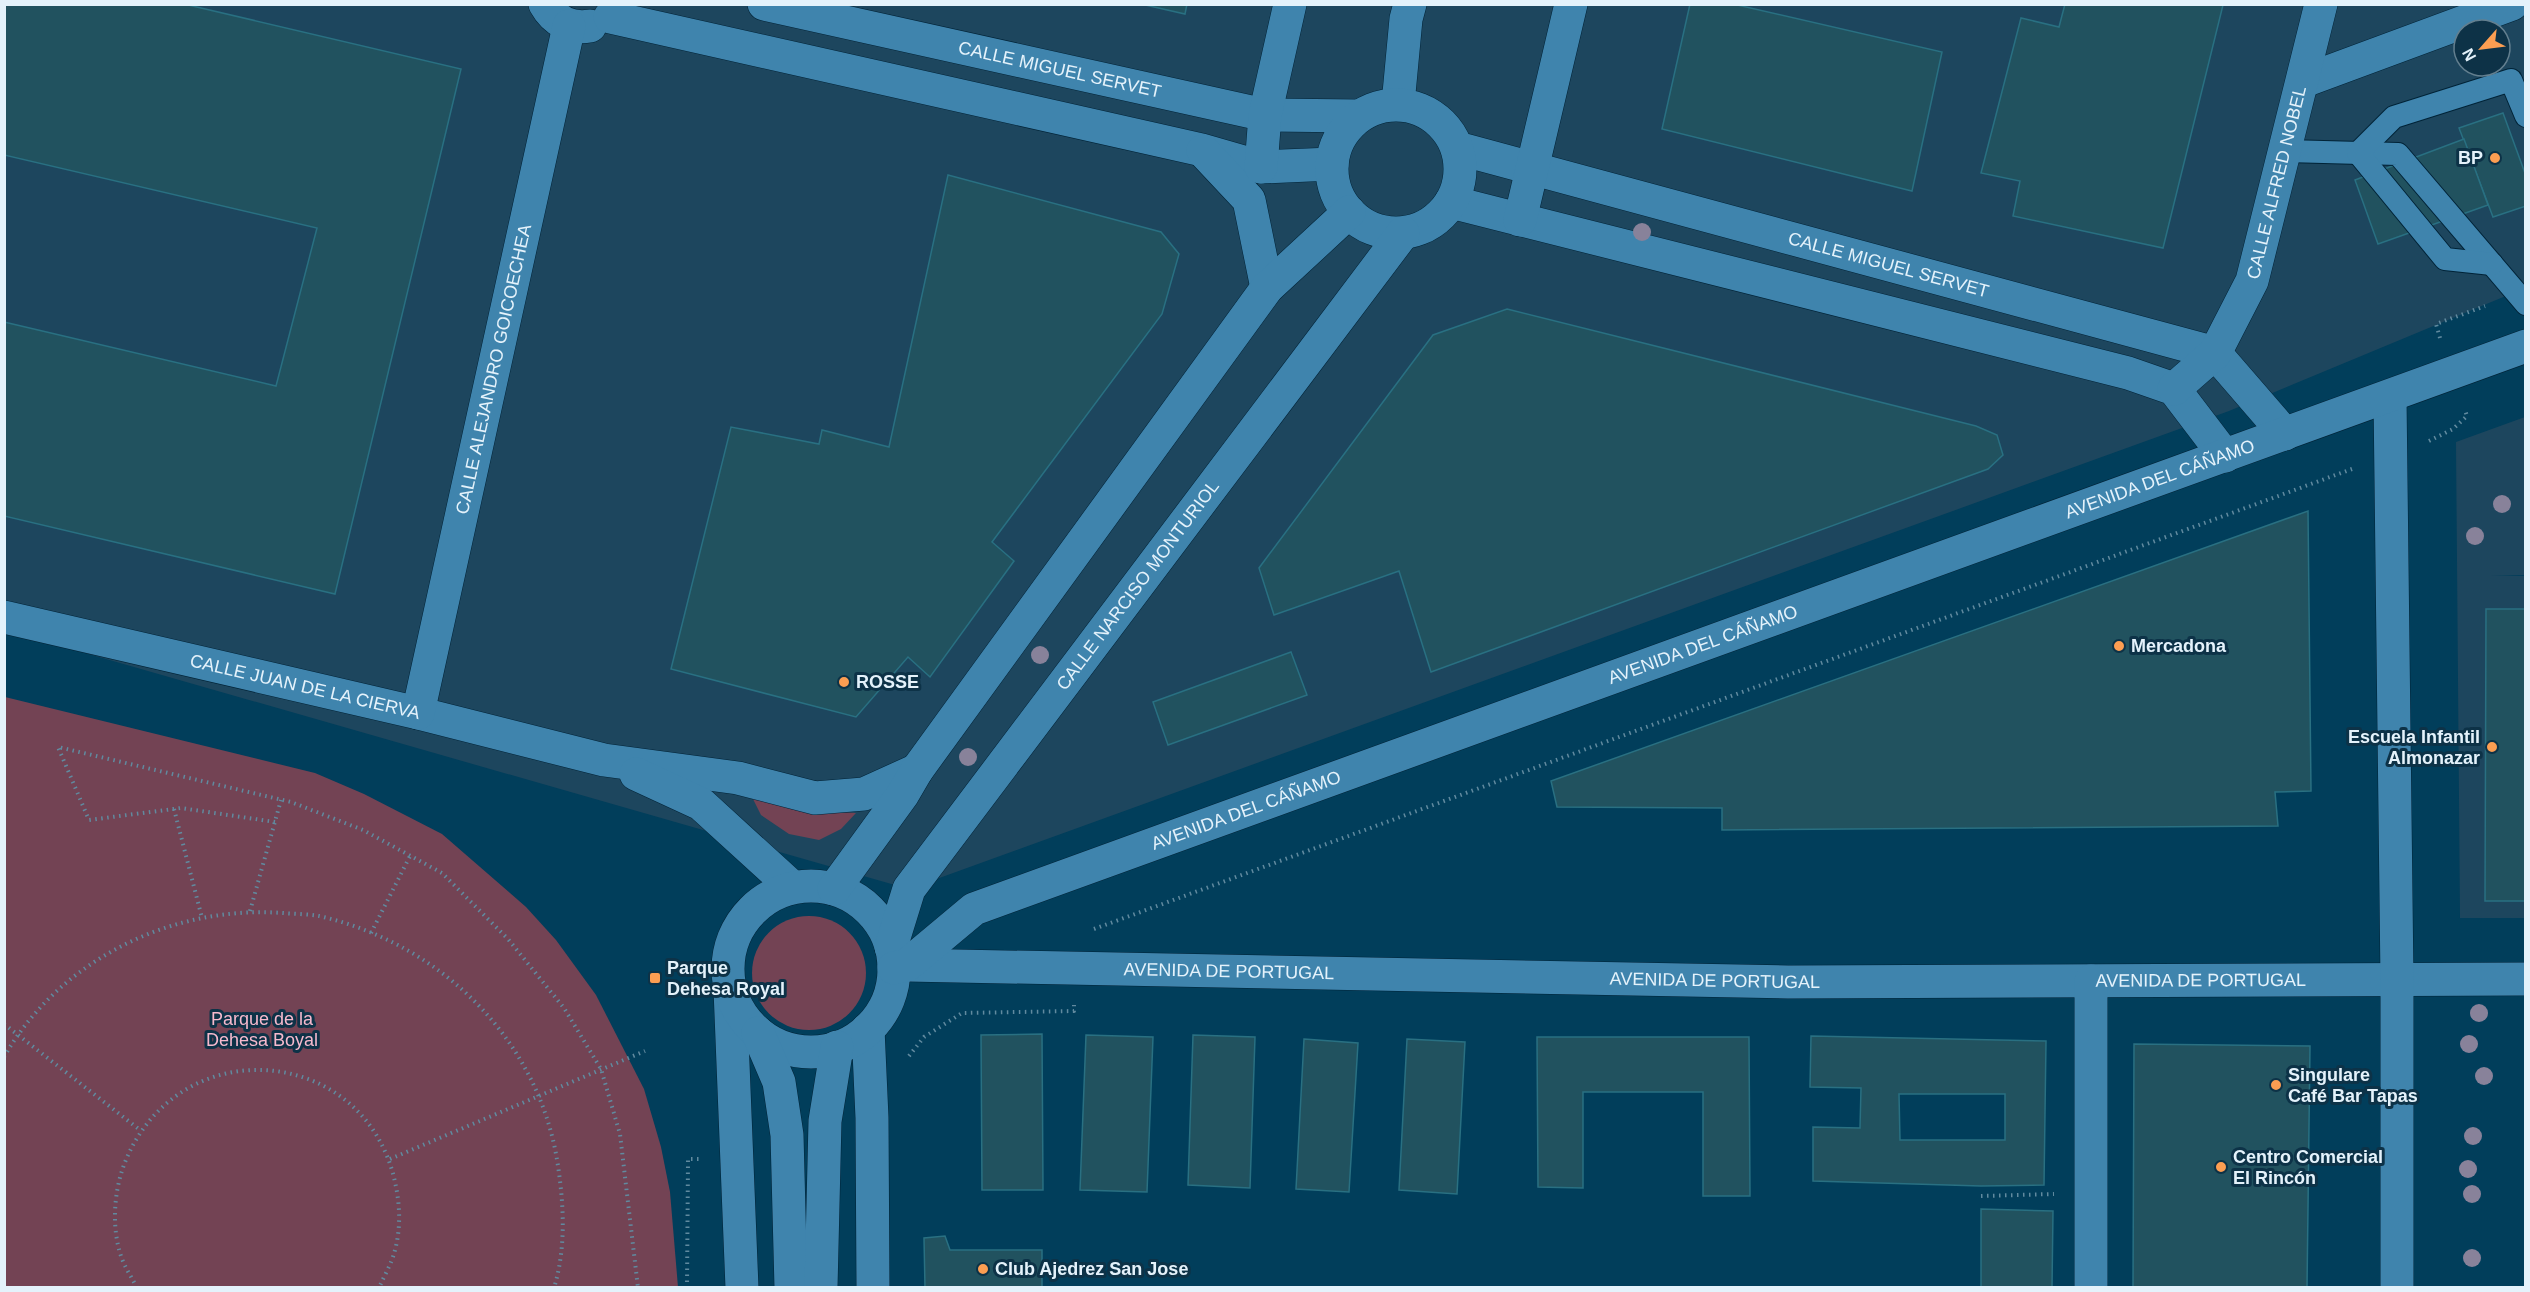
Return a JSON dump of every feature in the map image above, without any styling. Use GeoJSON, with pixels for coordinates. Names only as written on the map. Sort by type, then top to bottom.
{"type":"FeatureCollection","features":[{"type":"Feature","properties":{"kind":"street","name":"CALLE MIGUEL SERVET"},"geometry":{"type":"LineString","coordinates":[[764,4],[1265,115],[1359,116]]}},
{"type":"Feature","properties":{"kind":"street"},"geometry":{"type":"LineString","coordinates":[[1261,167],[1265,115],[1290,4]]}},
{"type":"Feature","properties":{"kind":"street"},"geometry":{"type":"LineString","coordinates":[[1398,104],[1406,19],[1410,4]]}},
{"type":"Feature","properties":{"kind":"street"},"geometry":{"type":"LineString","coordinates":[[1520,219],[1571,4]]}},
{"type":"Feature","properties":{"kind":"street","name":"CALLE ALFRED NOBEL"},"geometry":{"type":"LineString","coordinates":[[2215,353],[2252,281],[2304,81],[2321,4]]}},
{"type":"Feature","properties":{"kind":"street"},"geometry":{"type":"LineString","coordinates":[[2304,81],[2512,4]]}},
{"type":"Feature","properties":{"kind":"street"},"geometry":{"type":"LineString","coordinates":[[550,10],[582,28],[594,26],[615,11],[1202,150],[1261,167],[1332,164]]}},
{"type":"Feature","properties":{"kind":"street","name":"CALLE ALEJANDRO GOICOECHEA"},"geometry":{"type":"LineString","coordinates":[[418,713],[550,10]]}},
{"type":"Feature","properties":{"kind":"street"},"geometry":{"type":"LineString","coordinates":[[1398,104],[1419,108],[1435,117],[1448,131],[1457,148],[1461,166],[1459,185],[1451,202],[1439,217],[1423,228],[1403,233],[1383,232],[1364,225],[1349,212],[1339,198],[1332,164],[1336,146],[1345,129],[1359,116],[1377,107],[1398,104]]}},
{"type":"Feature","properties":{"kind":"street","name":"CALLE MIGUEL SERVET"},"geometry":{"type":"LineString","coordinates":[[1457,148],[2215,353]]}},
{"type":"Feature","properties":{"kind":"street"},"geometry":{"type":"LineString","coordinates":[[1202,150],[1249,200],[1267,288]]}},
{"type":"Feature","properties":{"kind":"street"},"geometry":{"type":"LineString","coordinates":[[1451,202],[2128,373],[2174,388],[2225,456]]}},
{"type":"Feature","properties":{"kind":"street"},"geometry":{"type":"LineString","coordinates":[[834,889],[903,794],[917,770],[1267,288],[1349,212]]}},
{"type":"Feature","properties":{"kind":"street","name":"CALLE NARCISO MONTURIOL"},"geometry":{"type":"LineString","coordinates":[[897,960],[909,889],[1403,233]]}},
{"type":"Feature","properties":{"kind":"street","name":"AVENIDA DEL CÁÑAMO"},"geometry":{"type":"LineString","coordinates":[[897,960],[974,909],[2526,346]]}},
{"type":"Feature","properties":{"kind":"street"},"geometry":{"type":"LineString","coordinates":[[2174,388],[2215,353],[2285,434]]}},
{"type":"Feature","properties":{"kind":"street"},"geometry":{"type":"LineString","coordinates":[[2390,397],[2397,980],[2397,1287]]}},
{"type":"Feature","properties":{"kind":"street","name":"CALLE JUAN DE LA CIERVA"},"geometry":{"type":"LineString","coordinates":[[4,617],[418,713],[604,760]]}},
{"type":"Feature","properties":{"kind":"street"},"geometry":{"type":"LineString","coordinates":[[604,760],[738,778],[815,798],[864,794],[917,770]]}},
{"type":"Feature","properties":{"kind":"street"},"geometry":{"type":"LineString","coordinates":[[604,760],[700,804],[792,887]]}},
{"type":"Feature","properties":{"kind":"street"},"geometry":{"type":"LineString","coordinates":[[742,1287],[739,1160],[728,962],[734,936],[748,914],[768,897],[792,887],[813,886],[834,889],[859,901],[879,921],[897,960],[891,990],[882,1011],[868,1029],[850,1043],[827,1050],[804,1051],[779,1045],[758,1033]]}},
{"type":"Feature","properties":{"kind":"street","name":"AVENIDA DE PORTUGAL"},"geometry":{"type":"LineString","coordinates":[[897,960],[1078,968],[1788,982],[2526,979]]}},
{"type":"Feature","properties":{"kind":"street"},"geometry":{"type":"LineString","coordinates":[[2091,981],[2091,1287]]}},
{"type":"Feature","properties":{"kind":"street"},"geometry":{"type":"LineString","coordinates":[[730,989],[741,1013],[758,1033],[779,1082],[788,1135],[791,1287]]}},
{"type":"Feature","properties":{"kind":"street"},"geometry":{"type":"LineString","coordinates":[[868,1029],[872,1118],[873,1287]]}},
{"type":"Feature","properties":{"kind":"street"},"geometry":{"type":"LineString","coordinates":[[821,1287],[825,1114],[837,1047]]}},
{"type":"Feature","properties":{"kind":"lane"},"geometry":{"type":"LineString","coordinates":[[2358,153],[2394,117],[2511,80],[2526,117]]}},
{"type":"Feature","properties":{"kind":"lane"},"geometry":{"type":"LineString","coordinates":[[2285,151],[2398,154],[2521,299]]}},
{"type":"Feature","properties":{"kind":"lane"},"geometry":{"type":"LineString","coordinates":[[2358,153],[2445,259],[2492,264]]}},
{"type":"Feature","properties":{"kind":"path"},"geometry":{"type":"LineString","coordinates":[[906,1060],[924,1037],[962,1013],[1074,1011],[1081,933],[2437,438],[2453,429],[2467,416],[2450,374],[2436,324],[2521,299]]}},
{"type":"Feature","properties":{"kind":"path"},"geometry":{"type":"LineString","coordinates":[[275,822],[181,808],[89,820],[58,747],[281,800],[363,830],[442,873],[508,939],[564,1008],[601,1070],[620,1134],[638,1287]]}},
{"type":"Feature","properties":{"kind":"path"},"geometry":{"type":"LineString","coordinates":[[250,911],[281,800]]}},
{"type":"Feature","properties":{"kind":"path"},"geometry":{"type":"LineString","coordinates":[[174,809],[202,918]]}},
{"type":"Feature","properties":{"kind":"path"},"geometry":{"type":"LineString","coordinates":[[371,933],[410,856]]}},
{"type":"Feature","properties":{"kind":"path"},"geometry":{"type":"LineString","coordinates":[[4,1057],[18,1033],[64,983],[120,945],[183,921],[250,911],[318,916],[383,937],[442,971],[492,1018],[530,1075],[554,1138],[564,1206],[558,1274],[554,1287]]}},
{"type":"Feature","properties":{"kind":"path"},"geometry":{"type":"LineString","coordinates":[[4,1024],[140,1130]]}},
{"type":"Feature","properties":{"kind":"path"},"geometry":{"type":"LineString","coordinates":[[390,1159],[645,1051]]}},
{"type":"Feature","properties":{"kind":"path"},"geometry":{"type":"LineString","coordinates":[[137,1287],[122,1259],[114,1215],[120,1171],[140,1130],[170,1098],[208,1077],[251,1069],[294,1074],[335,1092],[368,1121],[390,1159],[400,1204],[395,1250],[379,1287]]}},
{"type":"Feature","properties":{"kind":"path"},"geometry":{"type":"LineString","coordinates":[[687,1287],[688,1159],[739,1160]]}},
{"type":"Feature","properties":{"kind":"path"},"geometry":{"type":"LineString","coordinates":[[1981,1196],[2091,1193]]}},
{"type":"Feature","properties":{"kind":"shaded area"},"geometry":{"type":"Polygon","coordinates":[[[4,5],[2525,5],[2525,288],[2229,411],[909,889],[5,630],[4,5]]]}},
{"type":"Feature","properties":{"kind":"shaded area","name":"Escuela Infantil Almonazar"},"geometry":{"type":"Polygon","coordinates":[[[2525,417],[2525,575],[2491,576],[2525,576],[2525,918],[2460,918],[2456,442],[2525,417]]]}},
{"type":"Feature","properties":{"kind":"green space","name":"Parque de la Dehesa Boyal"},"geometry":{"type":"Polygon","coordinates":[[[5,697],[315,773],[364,794],[442,834],[526,907],[556,940],[596,995],[644,1089],[661,1147],[670,1192],[678,1287],[5,1287],[5,697]]]}},
{"type":"Feature","properties":{"kind":"green space"},"geometry":{"type":"Polygon","coordinates":[[[752,797],[816,811],[856,813],[841,829],[819,840],[789,834],[761,815],[752,797]]]}},
{"type":"Feature","properties":{"kind":"green space"},"geometry":{"type":"Polygon","coordinates":[[[809,916],[831,920],[850,932],[862,951],[866,973],[862,995],[850,1014],[831,1026],[809,1030],[787,1026],[768,1014],[756,995],[752,973],[756,951],[768,932],[787,920],[809,916]]]}},
{"type":"Feature","properties":{"kind":"building"},"geometry":{"type":"Polygon","coordinates":[[[4,4],[184,4],[461,69],[335,594],[4,516],[4,322],[276,386],[317,228],[4,155],[4,4]]]}},
{"type":"Feature","properties":{"kind":"building"},"geometry":{"type":"Polygon","coordinates":[[[1141,4],[1187,4],[1185,14],[1141,4]]]}},
{"type":"Feature","properties":{"kind":"building"},"geometry":{"type":"Polygon","coordinates":[[[1690,4],[1733,4],[1942,52],[1912,191],[1662,129],[1690,4]]]}},
{"type":"Feature","properties":{"kind":"building"},"geometry":{"type":"Polygon","coordinates":[[[2065,4],[2223,5],[2163,248],[2013,216],[2020,181],[1981,173],[2021,18],[2059,27],[2065,4]]]}},
{"type":"Feature","properties":{"kind":"building","name":"BP"},"geometry":{"type":"Polygon","coordinates":[[[2503,113],[2526,176],[2526,206],[2493,217],[2459,128],[2503,113]]]}},
{"type":"Feature","properties":{"kind":"building"},"geometry":{"type":"Polygon","coordinates":[[[2464,139],[2488,205],[2378,244],[2355,180],[2464,139]]]}},
{"type":"Feature","properties":{"kind":"building"},"geometry":{"type":"Polygon","coordinates":[[[948,175],[1161,232],[1179,254],[1162,314],[992,542],[1014,561],[930,677],[908,657],[856,717],[671,669],[731,427],[819,444],[822,430],[889,447],[948,175]]]}},
{"type":"Feature","properties":{"kind":"building"},"geometry":{"type":"Polygon","coordinates":[[[1507,309],[1976,426],[1997,435],[2003,455],[1988,469],[1431,672],[1399,571],[1274,615],[1259,568],[1433,335],[1507,309]]]}},
{"type":"Feature","properties":{"kind":"building","name":"Mercadona"},"geometry":{"type":"Polygon","coordinates":[[[2308,511],[2311,791],[2275,792],[2278,826],[1722,830],[1722,808],[1557,807],[1551,781],[2308,511]]]}},
{"type":"Feature","properties":{"kind":"building"},"geometry":{"type":"Polygon","coordinates":[[[2486,609],[2526,609],[2526,901],[2485,901],[2486,609]]]}},
{"type":"Feature","properties":{"kind":"building"},"geometry":{"type":"Polygon","coordinates":[[[1291,652],[1307,695],[1168,745],[1153,702],[1291,652]]]}},
{"type":"Feature","properties":{"kind":"building"},"geometry":{"type":"Polygon","coordinates":[[[1042,1034],[1043,1190],[982,1190],[981,1035],[1042,1034]]]}},
{"type":"Feature","properties":{"kind":"building"},"geometry":{"type":"Polygon","coordinates":[[[1086,1035],[1153,1037],[1147,1192],[1080,1190],[1086,1035]]]}},
{"type":"Feature","properties":{"kind":"building"},"geometry":{"type":"Polygon","coordinates":[[[1193,1035],[1255,1037],[1250,1188],[1188,1185],[1193,1035]]]}},
{"type":"Feature","properties":{"kind":"building"},"geometry":{"type":"Polygon","coordinates":[[[1811,1036],[2046,1041],[2044,1185],[1981,1186],[1813,1181],[1813,1127],[1860,1128],[1861,1088],[1810,1087],[1811,1036]],[[1899,1094],[1900,1140],[2005,1140],[2005,1094],[1899,1094]]]}},
{"type":"Feature","properties":{"kind":"building"},"geometry":{"type":"Polygon","coordinates":[[[1537,1037],[1749,1037],[1750,1196],[1703,1196],[1703,1092],[1583,1092],[1583,1188],[1538,1187],[1537,1037]]]}},
{"type":"Feature","properties":{"kind":"building"},"geometry":{"type":"Polygon","coordinates":[[[1304,1039],[1358,1043],[1349,1192],[1296,1189],[1304,1039]]]}},
{"type":"Feature","properties":{"kind":"building"},"geometry":{"type":"Polygon","coordinates":[[[1407,1039],[1465,1042],[1457,1194],[1399,1190],[1407,1039]]]}},
{"type":"Feature","properties":{"kind":"building","name":"Centro Comercial El Rincón"},"geometry":{"type":"Polygon","coordinates":[[[2134,1044],[2310,1046],[2307,1288],[2133,1288],[2134,1044]]]}},
{"type":"Feature","properties":{"kind":"building"},"geometry":{"type":"Polygon","coordinates":[[[1981,1209],[2053,1211],[2052,1288],[1981,1288],[1981,1209]]]}},
{"type":"Feature","properties":{"kind":"building","name":"Club Ajedrez San Jose"},"geometry":{"type":"Polygon","coordinates":[[[945,1236],[950,1250],[1042,1250],[1042,1288],[925,1288],[924,1238],[945,1236]]]}},
{"type":"Feature","properties":{"kind":"place","name":"BP"},"geometry":{"type":"Point","coordinates":[2495,158]}},
{"type":"Feature","properties":{"kind":"place","name":"Mercadona"},"geometry":{"type":"Point","coordinates":[2119,646]}},
{"type":"Feature","properties":{"kind":"place","name":"ROSSE"},"geometry":{"type":"Point","coordinates":[844,682]}},
{"type":"Feature","properties":{"kind":"place","name":"Escuela Infantil Almonazar"},"geometry":{"type":"Point","coordinates":[2492,747]}},
{"type":"Feature","properties":{"kind":"place","name":"Parque Dehesa Royal"},"geometry":{"type":"Point","coordinates":[655,978]}},
{"type":"Feature","properties":{"kind":"place","name":"Singulare Café Bar Tapas"},"geometry":{"type":"Point","coordinates":[2276,1085]}},
{"type":"Feature","properties":{"kind":"place","name":"Centro Comercial El Rincón"},"geometry":{"type":"Point","coordinates":[2221,1167]}},
{"type":"Feature","properties":{"kind":"place","name":"Club Ajedrez San Jose"},"geometry":{"type":"Point","coordinates":[983,1269]}}]}
